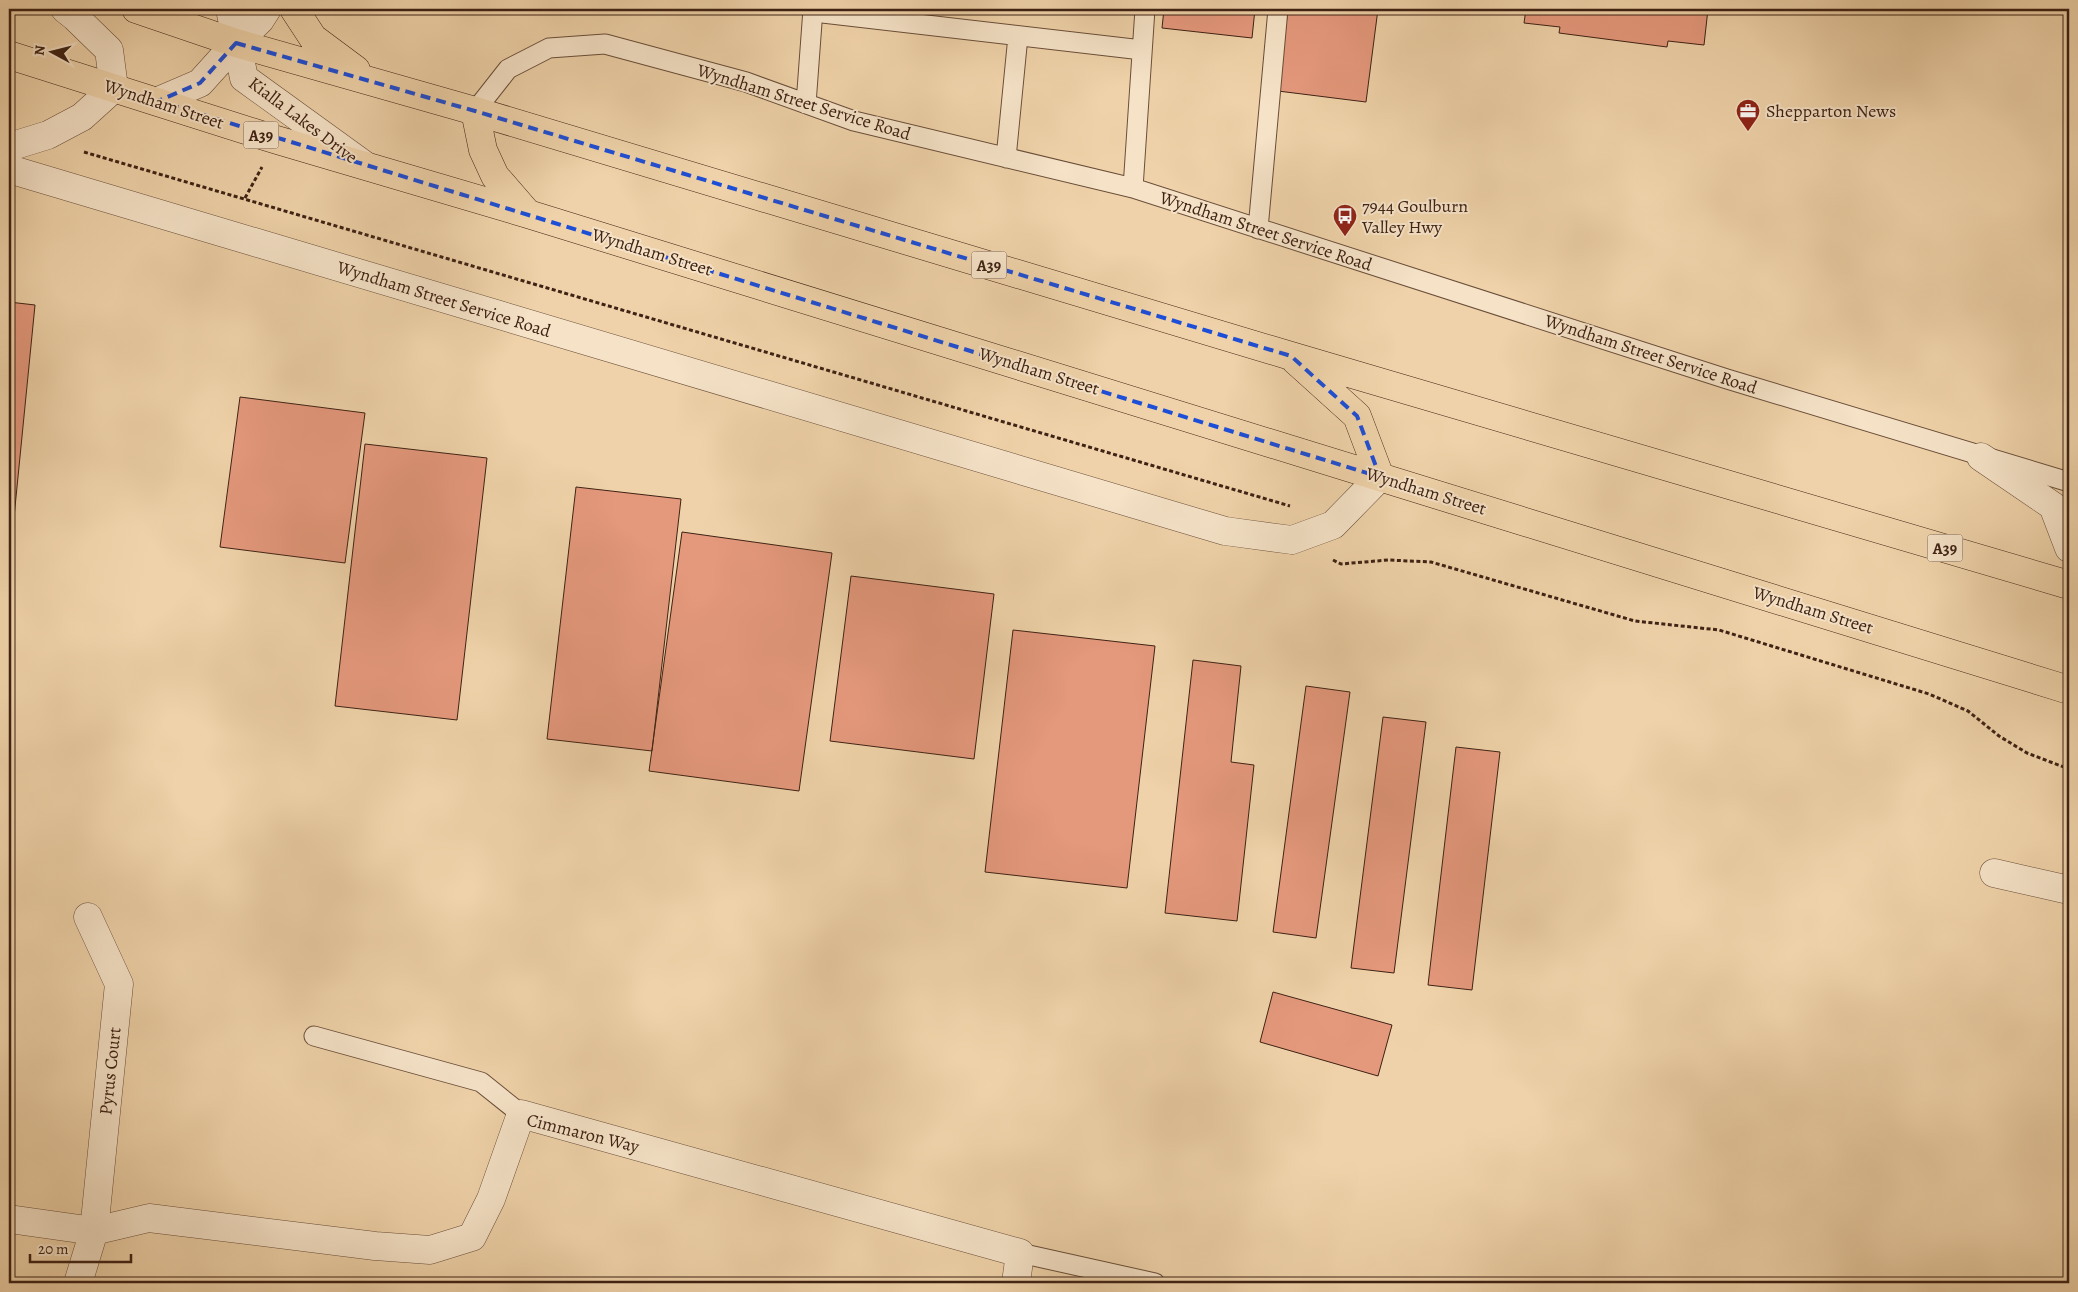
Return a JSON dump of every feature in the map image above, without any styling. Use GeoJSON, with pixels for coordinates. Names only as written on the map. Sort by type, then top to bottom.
{"type":"FeatureCollection","features":[{"type":"Feature","properties":{"kind":"highway","name":"A39"},"geometry":{"type":"LineString","coordinates":[[136,9],[236,43],[475,111],[1291,356],[2069,585]]}},
{"type":"Feature","properties":{"kind":"highway"},"geometry":{"type":"LineString","coordinates":[[294,9],[313,38],[370,81]]}},
{"type":"Feature","properties":{"kind":"highway","name":"Wyndham Street"},"geometry":{"type":"LineString","coordinates":[[9,55],[2069,690]]}},
{"type":"Feature","properties":{"kind":"highway"},"geometry":{"type":"LineString","coordinates":[[475,111],[483,150],[495,176],[528,214]]}},
{"type":"Feature","properties":{"kind":"highway"},"geometry":{"type":"LineString","coordinates":[[1291,356],[1357,416],[1380,477]]}},
{"type":"Feature","properties":{"kind":"street"},"geometry":{"type":"LineString","coordinates":[[9,147],[55,132],[82,117],[114,88],[108,50],[65,9]]}},
{"type":"Feature","properties":{"kind":"street","name":"Kialla Lakes Drive"},"geometry":{"type":"LineString","coordinates":[[230,9],[244,78],[366,166]]}},
{"type":"Feature","properties":{"kind":"street"},"geometry":{"type":"LineString","coordinates":[[158,101],[200,83],[236,43],[260,20],[267,9]]}},
{"type":"Feature","properties":{"kind":"street","name":"Wyndham Street Service Road"},"geometry":{"type":"LineString","coordinates":[[9,169],[1225,531],[1292,540],[1333,525],[1380,477]]}},
{"type":"Feature","properties":{"kind":"street"},"geometry":{"type":"LineString","coordinates":[[1981,457],[2054,506],[2069,548]]}},
{"type":"Feature","properties":{"kind":"street"},"geometry":{"type":"LineString","coordinates":[[1994,873],[2069,890]]}},
{"type":"Feature","properties":{"kind":"street","name":"Pyrus Court"},"geometry":{"type":"LineString","coordinates":[[88,917],[119,984],[94,1231]]}},
{"type":"Feature","properties":{"kind":"street","name":"Cimmaron Way"},"geometry":{"type":"LineString","coordinates":[[94,1231],[149,1218],[375,1246],[430,1250],[472,1237],[491,1199],[521,1114],[1020,1253]]}},
{"type":"Feature","properties":{"kind":"street"},"geometry":{"type":"LineString","coordinates":[[9,1219],[94,1231],[78,1283]]}},
{"type":"Feature","properties":{"kind":"street"},"geometry":{"type":"LineString","coordinates":[[1016,1283],[1020,1253]]}},
{"type":"Feature","properties":{"kind":"lane"},"geometry":{"type":"LineString","coordinates":[[1133,188],[1144,9]]}},
{"type":"Feature","properties":{"kind":"lane"},"geometry":{"type":"LineString","coordinates":[[1258,229],[1278,9]]}},
{"type":"Feature","properties":{"kind":"lane"},"geometry":{"type":"LineString","coordinates":[[806,104],[814,10],[1142,50]]}},
{"type":"Feature","properties":{"kind":"lane"},"geometry":{"type":"LineString","coordinates":[[1006,158],[1018,36]]}},
{"type":"Feature","properties":{"kind":"lane","name":"Wyndham Street Service Road"},"geometry":{"type":"LineString","coordinates":[[475,111],[508,69],[549,48],[605,44],[746,82],[854,121],[1133,188],[1727,379],[2069,482]]}},
{"type":"Feature","properties":{"kind":"lane"},"geometry":{"type":"LineString","coordinates":[[314,1036],[481,1082],[521,1114]]}},
{"type":"Feature","properties":{"kind":"lane"},"geometry":{"type":"LineString","coordinates":[[1020,1253],[1155,1283]]}},
{"type":"Feature","properties":{"kind":"path"},"geometry":{"type":"LineString","coordinates":[[55,132],[74,148],[87,153],[1274,500],[1296,508],[1305,514],[1313,532],[1331,558],[1341,564],[1388,560],[1431,562],[1635,621],[1719,630],[1928,694],[1968,711],[1999,736],[2026,753],[2069,769]]}},
{"type":"Feature","properties":{"kind":"highlighted area"},"geometry":{"type":"Polygon","coordinates":[[[236,43],[475,111],[1291,356],[1357,416],[1380,477],[158,101],[200,83],[236,43]]]}},
{"type":"Feature","properties":{"kind":"building"},"geometry":{"type":"Polygon","coordinates":[[[1164,9],[1255,9],[1252,38],[1162,28],[1164,9]]]}},
{"type":"Feature","properties":{"kind":"building"},"geometry":{"type":"Polygon","coordinates":[[[1288,9],[1378,9],[1366,102],[1278,91],[1288,9]]]}},
{"type":"Feature","properties":{"kind":"building"},"geometry":{"type":"Polygon","coordinates":[[[1526,9],[1708,9],[1704,45],[1668,41],[1667,47],[1559,33],[1560,27],[1524,23],[1526,9]]]}},
{"type":"Feature","properties":{"kind":"building"},"geometry":{"type":"Polygon","coordinates":[[[9,302],[35,305],[9,568],[9,302]]]}},
{"type":"Feature","properties":{"kind":"building"},"geometry":{"type":"Polygon","coordinates":[[[240,397],[365,413],[345,563],[220,547],[240,397]]]}},
{"type":"Feature","properties":{"kind":"building"},"geometry":{"type":"Polygon","coordinates":[[[365,444],[487,458],[457,720],[335,706],[365,444]]]}},
{"type":"Feature","properties":{"kind":"building"},"geometry":{"type":"Polygon","coordinates":[[[576,487],[681,499],[652,751],[547,739],[576,487]]]}},
{"type":"Feature","properties":{"kind":"building"},"geometry":{"type":"Polygon","coordinates":[[[682,532],[832,553],[799,791],[649,771],[682,532]]]}},
{"type":"Feature","properties":{"kind":"building"},"geometry":{"type":"Polygon","coordinates":[[[851,576],[994,594],[974,759],[830,741],[851,576]]]}},
{"type":"Feature","properties":{"kind":"building"},"geometry":{"type":"Polygon","coordinates":[[[1013,630],[1155,646],[1127,888],[985,872],[1013,630]]]}},
{"type":"Feature","properties":{"kind":"building"},"geometry":{"type":"Polygon","coordinates":[[[1193,660],[1241,666],[1231,762],[1254,765],[1237,921],[1165,913],[1193,660]]]}},
{"type":"Feature","properties":{"kind":"building"},"geometry":{"type":"Polygon","coordinates":[[[1306,686],[1350,692],[1316,938],[1273,932],[1306,686]]]}},
{"type":"Feature","properties":{"kind":"building"},"geometry":{"type":"Polygon","coordinates":[[[1383,717],[1426,722],[1394,973],[1351,968],[1383,717]]]}},
{"type":"Feature","properties":{"kind":"building"},"geometry":{"type":"Polygon","coordinates":[[[1456,747],[1500,752],[1472,990],[1428,985],[1456,747]]]}},
{"type":"Feature","properties":{"kind":"building"},"geometry":{"type":"Polygon","coordinates":[[[1273,992],[1392,1025],[1378,1076],[1260,1042],[1273,992]]]}},
{"type":"Feature","properties":{"kind":"place","name":"Shepparton News"},"geometry":{"type":"Point","coordinates":[1748,132]}},
{"type":"Feature","properties":{"kind":"place","name":"7944 Goulburn Valley Hwy"},"geometry":{"type":"Point","coordinates":[1345,237]}}]}
